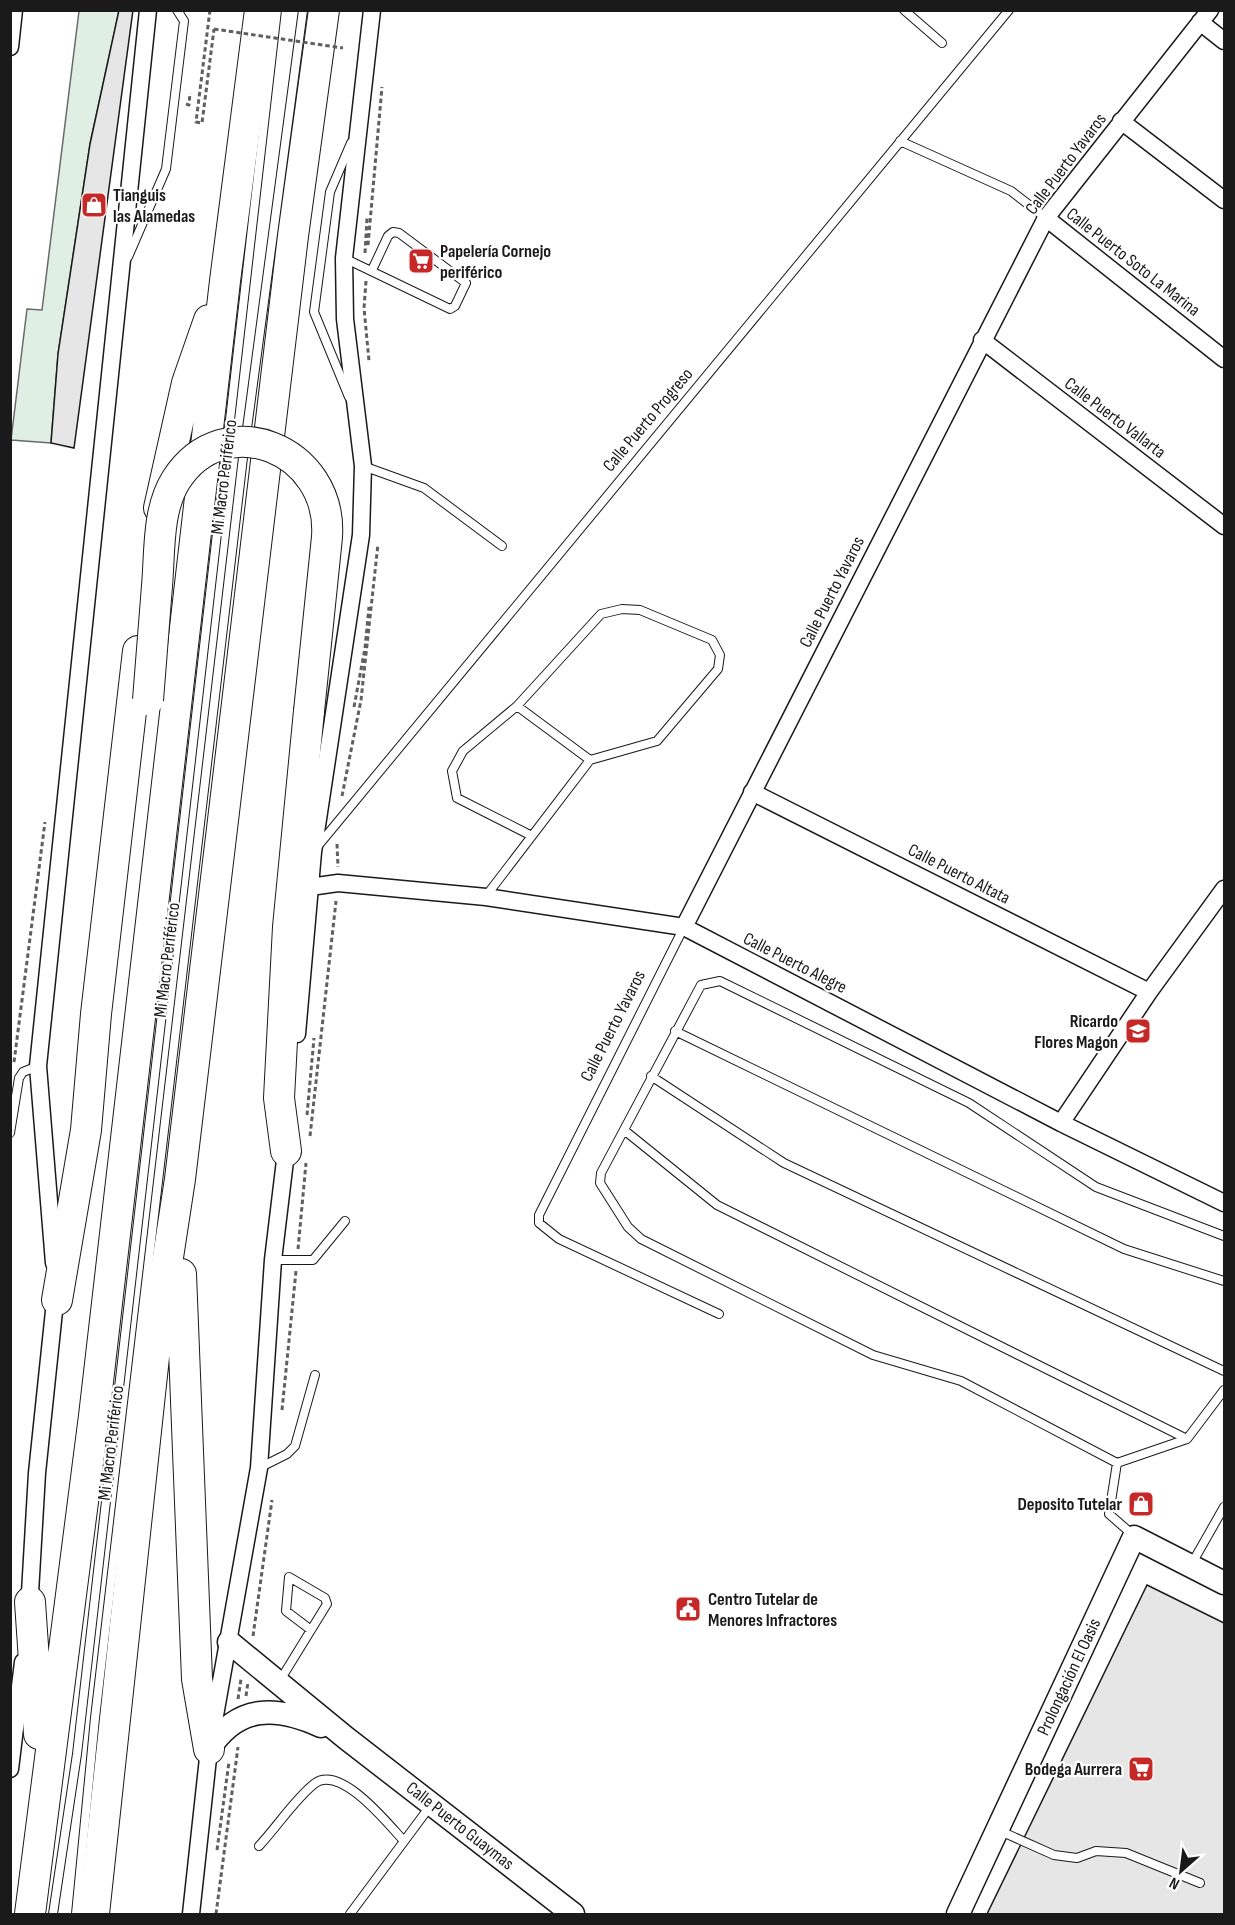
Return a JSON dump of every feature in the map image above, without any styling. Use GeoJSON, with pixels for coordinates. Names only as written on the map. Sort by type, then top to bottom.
{"type":"FeatureCollection","features":[{"type":"Feature","properties":{"kind":"highway"},"geometry":{"type":"LineString","coordinates":[[30,1914],[94,1416],[225,281],[260,10]]}},
{"type":"Feature","properties":{"kind":"highway"},"geometry":{"type":"LineString","coordinates":[[94,1914],[157,1329],[180,1179],[319,14]]}},
{"type":"Feature","properties":{"kind":"highway"},"geometry":{"type":"LineString","coordinates":[[57,1300],[86,1130],[96,1014],[151,553],[187,382],[225,281]]}},
{"type":"Feature","properties":{"kind":"highway"},"geometry":{"type":"LineString","coordinates":[[86,1130],[115,1036],[148,700],[161,528],[170,491],[186,468],[196,459],[221,446],[248,443],[275,448],[299,462],[316,483],[326,509],[327,530],[288,927],[279,1098],[286,1151]]}},
{"type":"Feature","properties":{"kind":"highway"},"geometry":{"type":"LineString","coordinates":[[115,1036],[127,1133]]}},
{"type":"Feature","properties":{"kind":"highway"},"geometry":{"type":"LineString","coordinates":[[180,1179],[181,1340],[191,1495],[197,1679],[209,1749]]}},
{"type":"Feature","properties":{"kind":"highway"},"geometry":{"type":"LineString","coordinates":[[30,1602],[44,1797]]}},
{"type":"Feature","properties":{"kind":"street"},"geometry":{"type":"LineString","coordinates":[[10,46],[14,10]]}},
{"type":"Feature","properties":{"kind":"street"},"geometry":{"type":"LineString","coordinates":[[10,1769],[30,1602],[37,1473],[57,1300],[38,1066],[148,10]]}},
{"type":"Feature","properties":{"kind":"street"},"geometry":{"type":"LineString","coordinates":[[251,10],[254,55]]}},
{"type":"Feature","properties":{"kind":"street"},"geometry":{"type":"LineString","coordinates":[[191,1914],[209,1749],[260,1468],[273,1260],[286,1151],[313,852],[362,535],[363,466],[345,319],[344,258],[372,10]]}},
{"type":"Feature","properties":{"kind":"street"},"geometry":{"type":"LineString","coordinates":[[1205,16],[1224,40]]}},
{"type":"Feature","properties":{"kind":"street","name":"Calle Puerto Yavaros"},"geometry":{"type":"LineString","coordinates":[[684,927],[1046,218],[1205,16]]}},
{"type":"Feature","properties":{"kind":"street"},"geometry":{"type":"LineString","coordinates":[[1121,121],[1224,200]]}},
{"type":"Feature","properties":{"kind":"street","name":"Calle Puerto Soto La Marina"},"geometry":{"type":"LineString","coordinates":[[1046,218],[1224,359]]}},
{"type":"Feature","properties":{"kind":"street","name":"Calle Puerto Vallarta"},"geometry":{"type":"LineString","coordinates":[[982,340],[1224,526]]}},
{"type":"Feature","properties":{"kind":"street","name":"Calle Puerto Altata"},"geometry":{"type":"LineString","coordinates":[[752,792],[1149,992]]}},
{"type":"Feature","properties":{"kind":"street","name":"Calle Puerto Alegre"},"geometry":{"type":"LineString","coordinates":[[310,887],[338,883],[486,897],[684,927],[1061,1123],[1224,1203]]}},
{"type":"Feature","properties":{"kind":"street"},"geometry":{"type":"LineString","coordinates":[[1061,1123],[1149,992],[1224,889]]}},
{"type":"Feature","properties":{"kind":"street"},"geometry":{"type":"LineString","coordinates":[[1134,1537],[1224,1583]]}},
{"type":"Feature","properties":{"kind":"street","name":"Prolongación El Oasis"},"geometry":{"type":"LineString","coordinates":[[958,1914],[1134,1537]]}},
{"type":"Feature","properties":{"kind":"street","name":"Calle Puerto Guaymas"},"geometry":{"type":"LineString","coordinates":[[229,1642],[346,1738],[573,1914]]}},
{"type":"Feature","properties":{"kind":"street","name":"Calle Puerto Guaymas"},"geometry":{"type":"LineString","coordinates":[[209,1749],[215,1740],[235,1722],[252,1713],[291,1714],[346,1738]]}},
{"type":"Feature","properties":{"kind":"lane"},"geometry":{"type":"LineString","coordinates":[[119,276],[166,169],[184,21],[177,10]]}},
{"type":"Feature","properties":{"kind":"lane","name":"Mi Macro Periférico"},"geometry":{"type":"LineString","coordinates":[[53,1914],[77,1754],[277,10]]}},
{"type":"Feature","properties":{"kind":"lane"},"geometry":{"type":"LineString","coordinates":[[904,10],[942,43]]}},
{"type":"Feature","properties":{"kind":"lane","name":"Calle Puerto Progreso"},"geometry":{"type":"LineString","coordinates":[[313,852],[1009,10]]}},
{"type":"Feature","properties":{"kind":"lane","name":"Mi Macro Periférico"},"geometry":{"type":"LineString","coordinates":[[76,1914],[96,1706],[256,347],[319,14]]}},
{"type":"Feature","properties":{"kind":"lane"},"geometry":{"type":"LineString","coordinates":[[355,411],[314,312],[330,192],[360,123]]}},
{"type":"Feature","properties":{"kind":"lane"},"geometry":{"type":"LineString","coordinates":[[900,141],[1011,191],[1046,218]]}},
{"type":"Feature","properties":{"kind":"lane"},"geometry":{"type":"LineString","coordinates":[[344,258],[450,309],[455,306],[466,283],[399,233],[393,232],[388,236],[372,270]]}},
{"type":"Feature","properties":{"kind":"lane"},"geometry":{"type":"LineString","coordinates":[[363,466],[424,488],[502,546]]}},
{"type":"Feature","properties":{"kind":"lane"},"geometry":{"type":"LineString","coordinates":[[486,897],[590,760],[657,741],[718,669],[720,655],[712,640],[640,610],[622,609],[601,614],[517,706],[463,751],[452,771],[457,798],[532,836]]}},
{"type":"Feature","properties":{"kind":"lane"},"geometry":{"type":"LineString","coordinates":[[517,706],[590,760]]}},
{"type":"Feature","properties":{"kind":"lane","name":"Calle Puerto Yavaros"},"geometry":{"type":"LineString","coordinates":[[684,927],[539,1215],[539,1223],[560,1239],[719,1314]]}},
{"type":"Feature","properties":{"kind":"lane"},"geometry":{"type":"LineString","coordinates":[[1224,1236],[1096,1187],[969,1103],[720,981],[701,985],[601,1173],[600,1183],[628,1227],[641,1239],[873,1355],[962,1381],[1117,1463],[1187,1439],[1224,1390]]}},
{"type":"Feature","properties":{"kind":"lane"},"geometry":{"type":"LineString","coordinates":[[675,1031],[1124,1249],[1224,1281]]}},
{"type":"Feature","properties":{"kind":"lane"},"geometry":{"type":"LineString","coordinates":[[10,1133],[19,1078],[23,1072],[38,1066]]}},
{"type":"Feature","properties":{"kind":"lane"},"geometry":{"type":"LineString","coordinates":[[651,1076],[784,1163],[1224,1371]]}},
{"type":"Feature","properties":{"kind":"lane"},"geometry":{"type":"LineString","coordinates":[[624,1130],[717,1205],[1187,1439]]}},
{"type":"Feature","properties":{"kind":"lane"},"geometry":{"type":"LineString","coordinates":[[273,1260],[314,1260],[345,1221]]}},
{"type":"Feature","properties":{"kind":"lane"},"geometry":{"type":"LineString","coordinates":[[260,1468],[287,1454],[295,1446],[315,1375]]}},
{"type":"Feature","properties":{"kind":"lane"},"geometry":{"type":"LineString","coordinates":[[1117,1463],[1109,1514],[1134,1537]]}},
{"type":"Feature","properties":{"kind":"lane"},"geometry":{"type":"LineString","coordinates":[[1191,1566],[1224,1507]]}},
{"type":"Feature","properties":{"kind":"lane"},"geometry":{"type":"LineString","coordinates":[[279,1682],[311,1630],[328,1600],[289,1577],[286,1611],[311,1630]]}},
{"type":"Feature","properties":{"kind":"lane"},"geometry":{"type":"LineString","coordinates":[[259,1846],[315,1782],[332,1779],[354,1790],[404,1841]]}},
{"type":"Feature","properties":{"kind":"lane"},"geometry":{"type":"LineString","coordinates":[[350,1914],[431,1804]]}},
{"type":"Feature","properties":{"kind":"lane"},"geometry":{"type":"LineString","coordinates":[[998,1830],[1054,1855],[1077,1858],[1096,1851],[1126,1853],[1200,1883]]}},
{"type":"Feature","properties":{"kind":"path"},"geometry":{"type":"LineString","coordinates":[[210,10],[196,122],[202,123],[214,29],[343,48],[341,59]]}},
{"type":"Feature","properties":{"kind":"path"},"geometry":{"type":"LineString","coordinates":[[13,1057],[19,1078]]}},
{"type":"Feature","properties":{"kind":"green space"},"geometry":{"type":"Polygon","coordinates":[[[79,11],[119,11],[90,144],[58,354],[51,443],[11,440],[27,309],[42,310],[79,11]]]}},
{"type":"Feature","properties":{"kind":"building","name":"Tianguis las Alamedas"},"geometry":{"type":"Polygon","coordinates":[[[119,10],[133,10],[74,448],[51,443],[58,354],[90,144],[119,10]]]}},
{"type":"Feature","properties":{"kind":"building","name":"Bodega Aurrera"},"geometry":{"type":"Polygon","coordinates":[[[1147,1585],[1224,1623],[1224,1914],[987,1914],[1147,1585]]]}},
{"type":"Feature","properties":{"kind":"place","name":"Tianguis las Alamedas"},"geometry":{"type":"Point","coordinates":[94,205]}},
{"type":"Feature","properties":{"kind":"place","name":"Papelería Cornejo periférico"},"geometry":{"type":"Point","coordinates":[421,261]}},
{"type":"Feature","properties":{"kind":"place","name":"Ricardo Flores Magon"},"geometry":{"type":"Point","coordinates":[1138,1031]}},
{"type":"Feature","properties":{"kind":"place","name":"Deposito Tutelar"},"geometry":{"type":"Point","coordinates":[1141,1504]}},
{"type":"Feature","properties":{"kind":"place","name":"Centro Tutelar de Menores Infractores"},"geometry":{"type":"Point","coordinates":[688,1609]}},
{"type":"Feature","properties":{"kind":"place","name":"Bodega Aurrera"},"geometry":{"type":"Point","coordinates":[1141,1769]}}]}
